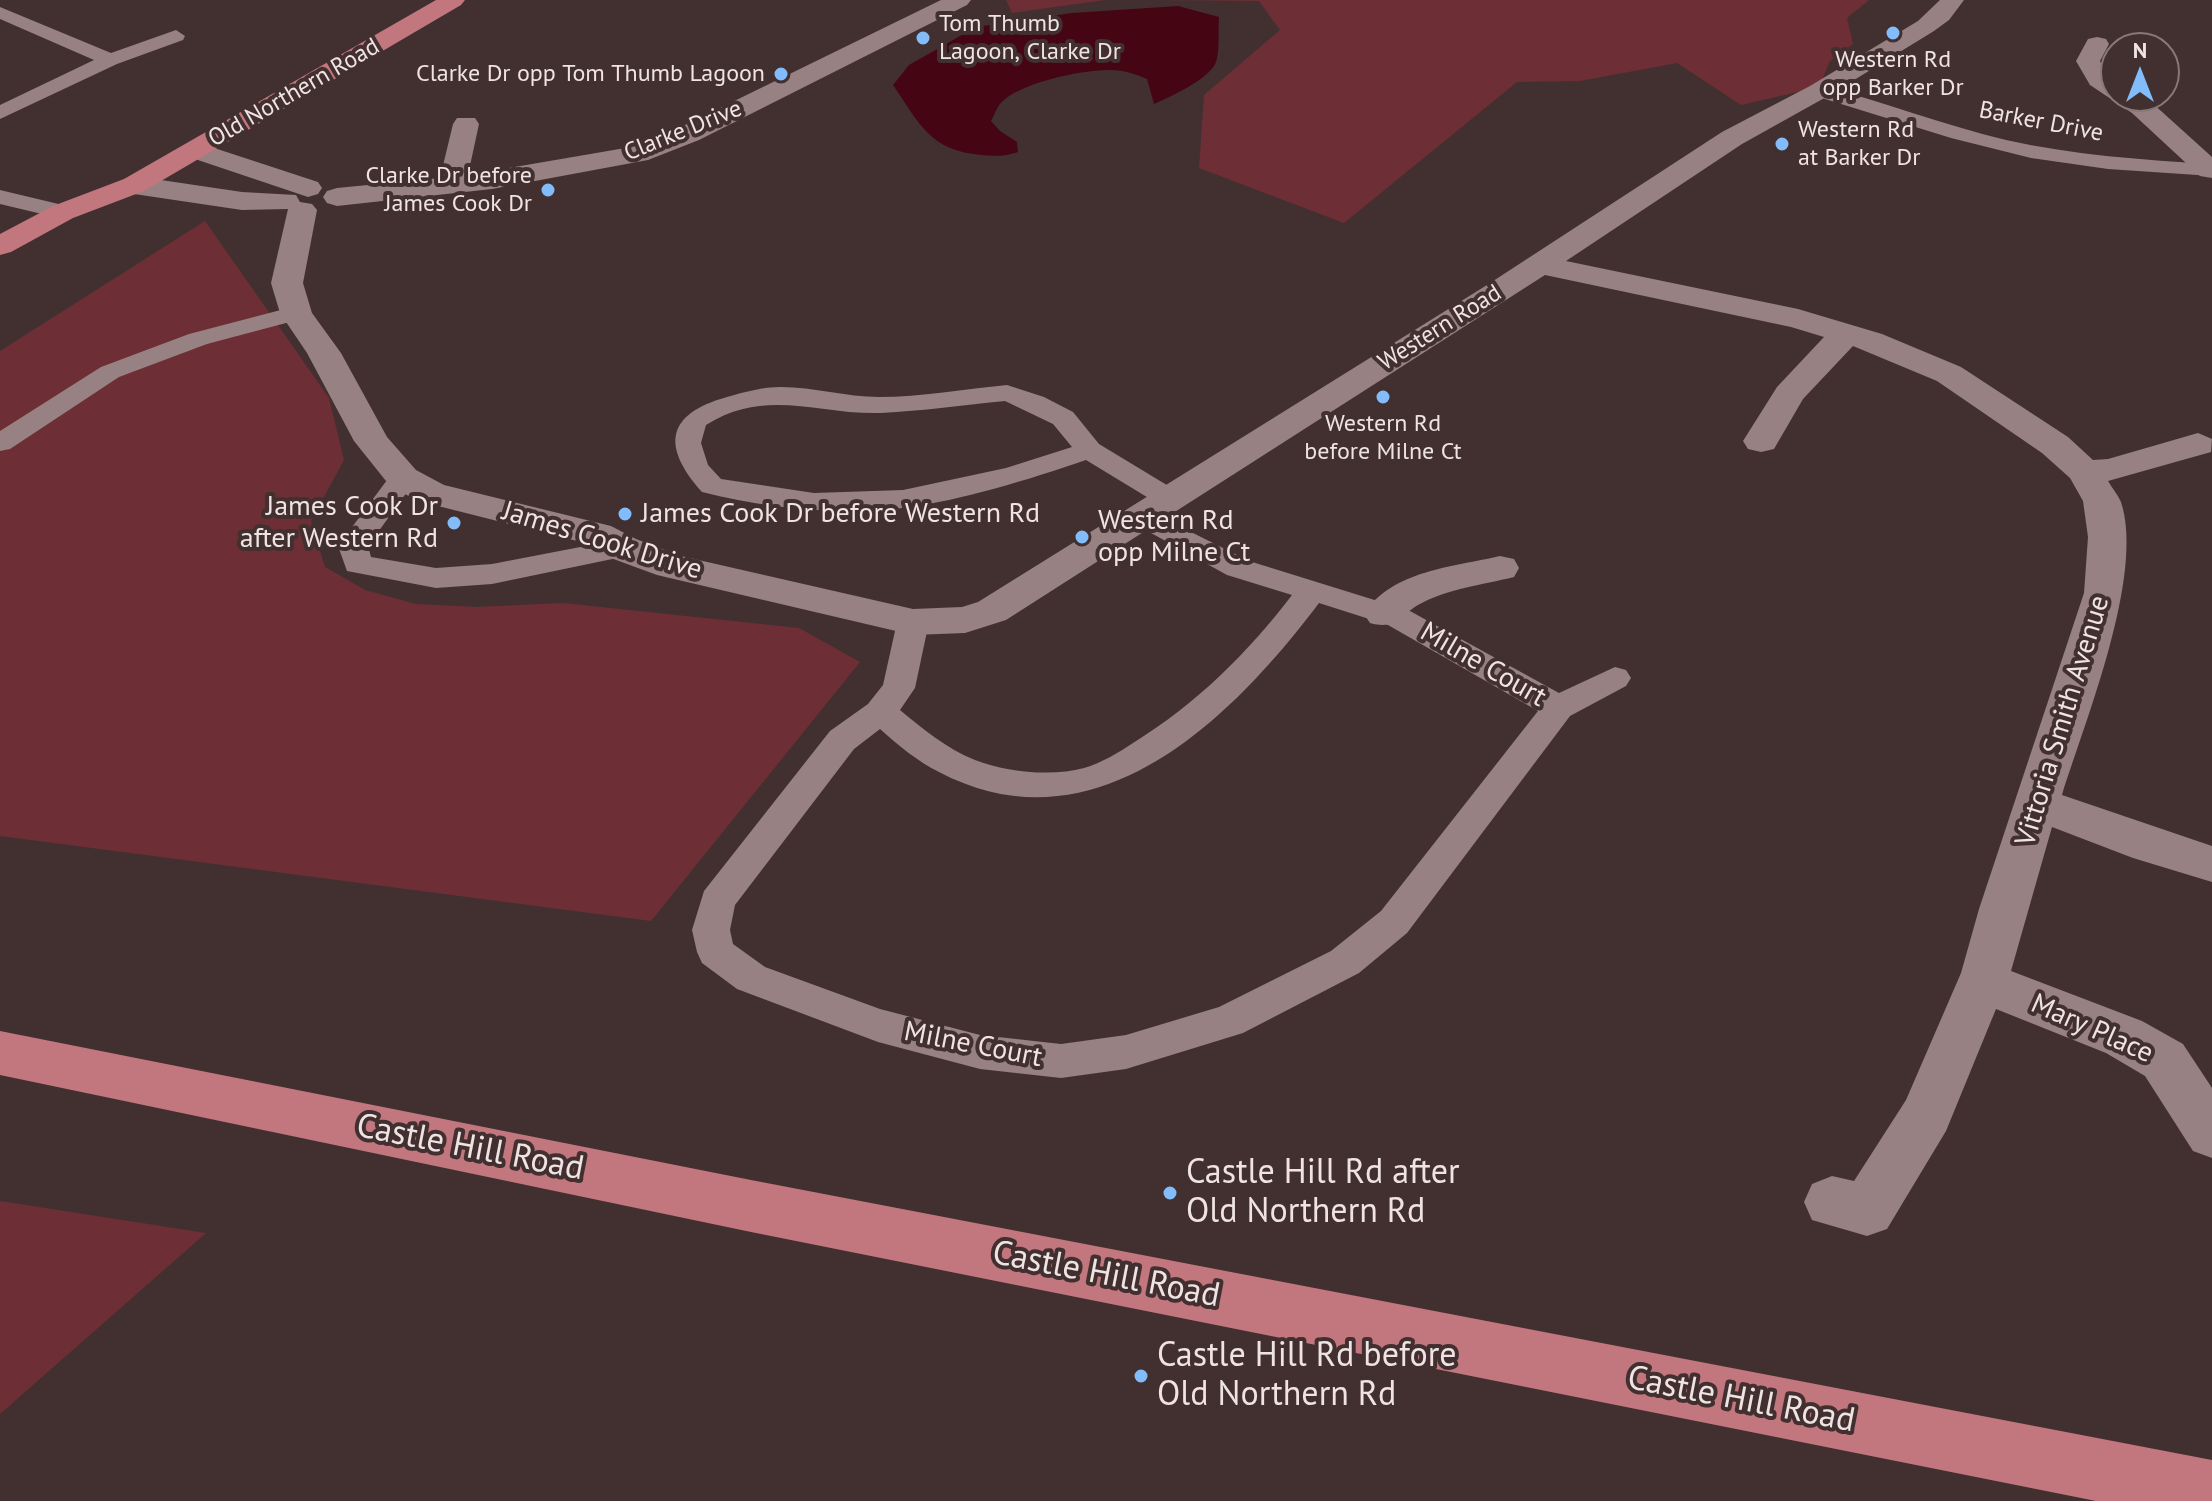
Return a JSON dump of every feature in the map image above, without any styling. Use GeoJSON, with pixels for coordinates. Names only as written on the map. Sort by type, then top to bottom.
{"type":"FeatureCollection","features":[{"type":"Feature","properties":{"kind":"main road","name":"Old Northern Road"},"geometry":{"type":"LineString","coordinates":[[0,246],[63,212],[134,185],[453,0]]}},
{"type":"Feature","properties":{"kind":"main road","name":"Old Northern Road"},"geometry":{"type":"LineString","coordinates":[[0,274],[102,216],[134,185]]}},
{"type":"Feature","properties":{"kind":"main road","name":"Castle Hill Road"},"geometry":{"type":"LineString","coordinates":[[0,1053],[751,1206],[2212,1492]]}},
{"type":"Feature","properties":{"kind":"street","name":"Clarke Drive"},"geometry":{"type":"LineString","coordinates":[[298,199],[319,208],[337,197],[568,169],[638,154],[689,134],[959,0]]}},
{"type":"Feature","properties":{"kind":"street","name":"Western Road"},"geometry":{"type":"LineString","coordinates":[[913,622],[965,620],[992,611],[1498,292],[1732,138],[1819,91],[1926,26],[1941,15],[1952,0]]}},
{"type":"Feature","properties":{"kind":"street"},"geometry":{"type":"LineString","coordinates":[[2097,44],[2088,61],[2100,81]]}},
{"type":"Feature","properties":{"kind":"street"},"geometry":{"type":"LineString","coordinates":[[2147,112],[2211,170]]}},
{"type":"Feature","properties":{"kind":"street"},"geometry":{"type":"LineString","coordinates":[[452,185],[466,124]]}},
{"type":"Feature","properties":{"kind":"street"},"geometry":{"type":"LineString","coordinates":[[196,150],[298,199]]}},
{"type":"Feature","properties":{"kind":"street"},"geometry":{"type":"LineString","coordinates":[[134,185],[242,201],[298,199]]}},
{"type":"Feature","properties":{"kind":"street","name":"James Cook Drive"},"geometry":{"type":"LineString","coordinates":[[298,199],[287,283],[296,313],[324,353],[372,441],[403,478],[431,493],[598,534],[622,548],[671,566],[913,622]]}},
{"type":"Feature","properties":{"kind":"street","name":"Vittoria Smith Avenue"},"geometry":{"type":"LineString","coordinates":[[1538,264],[1798,319],[1949,374],[2055,445],[2084,472],[2102,501],[2107,537],[2104,593],[1983,982],[1927,1114],[1867,1210],[1832,1202]]}},
{"type":"Feature","properties":{"kind":"street"},"geometry":{"type":"LineString","coordinates":[[1761,441],[1789,394],[1846,334]]}},
{"type":"Feature","properties":{"kind":"street"},"geometry":{"type":"LineString","coordinates":[[2084,472],[2111,470],[2198,444]]}},
{"type":"Feature","properties":{"kind":"street"},"geometry":{"type":"LineString","coordinates":[[1384,614],[1392,601],[1424,588],[1500,568]]}},
{"type":"Feature","properties":{"kind":"street"},"geometry":{"type":"LineString","coordinates":[[2038,804],[2149,845],[2212,864]]}},
{"type":"Feature","properties":{"kind":"street","name":"Mary Place"},"geometry":{"type":"LineString","coordinates":[[1983,982],[2124,1037],[2164,1060],[2212,1134]]}},
{"type":"Feature","properties":{"kind":"lane"},"geometry":{"type":"LineString","coordinates":[[0,12],[110,60]]}},
{"type":"Feature","properties":{"kind":"lane"},"geometry":{"type":"LineString","coordinates":[[0,113],[110,60],[176,36]]}},
{"type":"Feature","properties":{"kind":"lane","name":"Barker Drive"},"geometry":{"type":"LineString","coordinates":[[1819,91],[2004,145],[2091,160],[2211,170]]}},
{"type":"Feature","properties":{"kind":"lane"},"geometry":{"type":"LineString","coordinates":[[0,197],[63,212]]}},
{"type":"Feature","properties":{"kind":"lane"},"geometry":{"type":"LineString","coordinates":[[0,443],[110,372],[198,339],[296,313]]}},
{"type":"Feature","properties":{"kind":"lane"},"geometry":{"type":"LineString","coordinates":[[1089,450],[1013,475],[903,499],[814,502],[712,486],[695,467],[687,443],[694,421],[713,409],[744,400],[781,395],[900,405],[1007,393],[1063,418],[1089,450],[1170,499]]}},
{"type":"Feature","properties":{"kind":"lane"},"geometry":{"type":"LineString","coordinates":[[403,478],[353,546],[358,564],[436,578],[492,574],[622,548]]}},
{"type":"Feature","properties":{"kind":"lane","name":"Milne Court"},"geometry":{"type":"LineString","coordinates":[[1143,517],[1238,568],[1384,614],[1446,642],[1558,708]]}},
{"type":"Feature","properties":{"kind":"lane"},"geometry":{"type":"LineString","coordinates":[[880,712],[934,754],[964,770],[1010,783],[1094,779],[1171,736],[1247,671],[1311,592]]}},
{"type":"Feature","properties":{"kind":"lane","name":"Milne Court"},"geometry":{"type":"LineString","coordinates":[[913,622],[899,688],[880,712],[842,740],[717,901],[711,930],[716,952],[751,978],[878,1025],[980,1052],[1061,1061],[1126,1052],[1229,1021],[1345,962],[1394,922],[1558,708],[1615,678]]}},
{"type":"Feature","properties":{"kind":"shaded area"},"geometry":{"type":"Polygon","coordinates":[[[1006,0],[1105,0],[1012,13],[1006,0]]]}},
{"type":"Feature","properties":{"kind":"shaded area"},"geometry":{"type":"Polygon","coordinates":[[[1164,0],[1869,0],[1847,18],[1853,44],[1830,61],[1819,87],[1741,105],[1677,63],[1580,81],[1517,82],[1344,223],[1199,168],[1204,95],[1280,30],[1259,1],[1164,0]]]}},
{"type":"Feature","properties":{"kind":"shaded area"},"geometry":{"type":"Polygon","coordinates":[[[1178,6],[1219,17],[1217,57],[1213,68],[1189,86],[1154,104],[1147,79],[1116,70],[1068,75],[1021,90],[1000,104],[991,121],[1017,142],[1018,152],[1013,154],[995,156],[963,152],[937,141],[919,123],[893,85],[909,65],[976,27],[1072,13],[1178,6]]]}},
{"type":"Feature","properties":{"kind":"shaded area"},"geometry":{"type":"Polygon","coordinates":[[[205,221],[329,398],[344,460],[311,521],[325,567],[365,590],[416,604],[476,607],[563,603],[799,628],[860,662],[651,921],[0,836],[0,351],[205,221]]]}},
{"type":"Feature","properties":{"kind":"shaded area"},"geometry":{"type":"Polygon","coordinates":[[[0,1201],[206,1233],[0,1414],[0,1201]]]}},
{"type":"Feature","properties":{"kind":"place","name":"Western Rd opp Barker Dr"},"geometry":{"type":"Point","coordinates":[1893,33]}},
{"type":"Feature","properties":{"kind":"place","name":"Tom Thumb Lagoon, Clarke Dr"},"geometry":{"type":"Point","coordinates":[923,38]}},
{"type":"Feature","properties":{"kind":"place","name":"Clarke Dr opp Tom Thumb Lagoon"},"geometry":{"type":"Point","coordinates":[781,74]}},
{"type":"Feature","properties":{"kind":"place","name":"Western Rd at Barker Dr"},"geometry":{"type":"Point","coordinates":[1782,144]}},
{"type":"Feature","properties":{"kind":"place","name":"Clarke Dr before James Cook Dr"},"geometry":{"type":"Point","coordinates":[548,190]}},
{"type":"Feature","properties":{"kind":"place","name":"Western Rd before Milne Ct"},"geometry":{"type":"Point","coordinates":[1383,397]}},
{"type":"Feature","properties":{"kind":"place","name":"James Cook Dr before Western Rd"},"geometry":{"type":"Point","coordinates":[625,514]}},
{"type":"Feature","properties":{"kind":"place","name":"James Cook Dr after Western Rd"},"geometry":{"type":"Point","coordinates":[454,523]}},
{"type":"Feature","properties":{"kind":"place","name":"Western Rd opp Milne Ct"},"geometry":{"type":"Point","coordinates":[1082,537]}},
{"type":"Feature","properties":{"kind":"place","name":"Castle Hill Rd after Old Northern Rd"},"geometry":{"type":"Point","coordinates":[1170,1193]}},
{"type":"Feature","properties":{"kind":"place","name":"Castle Hill Rd before Old Northern Rd"},"geometry":{"type":"Point","coordinates":[1141,1376]}}]}
